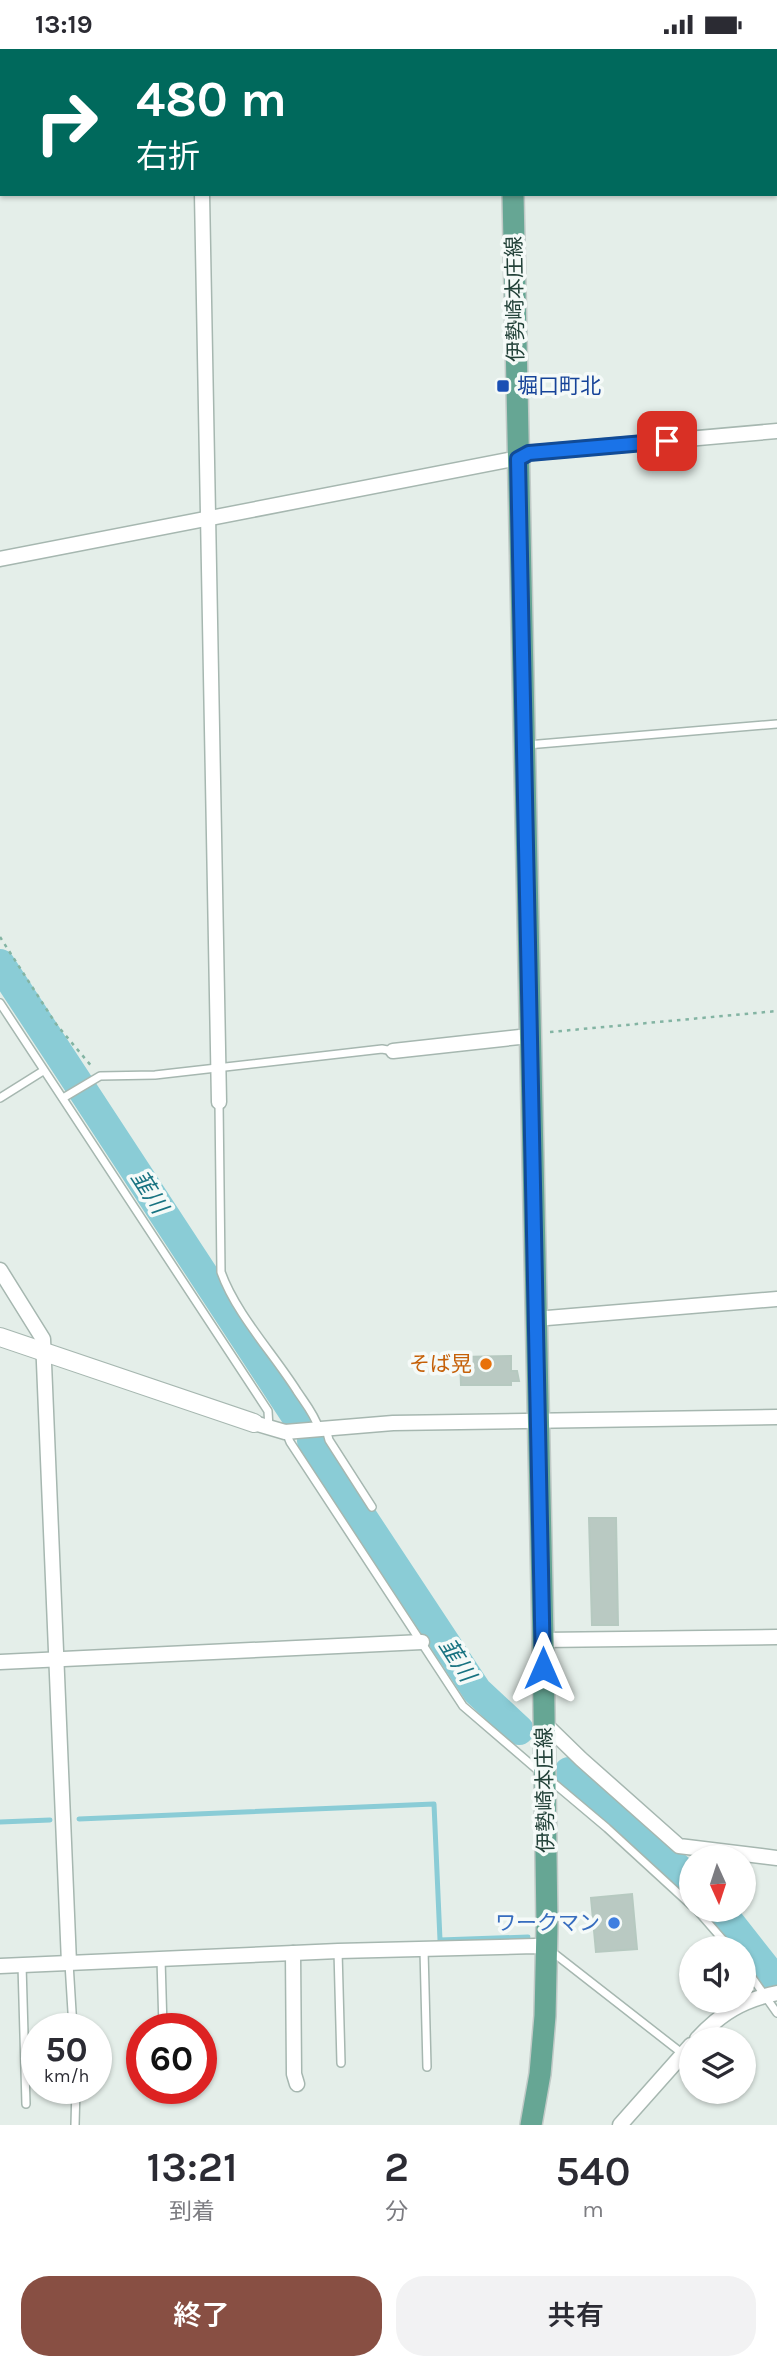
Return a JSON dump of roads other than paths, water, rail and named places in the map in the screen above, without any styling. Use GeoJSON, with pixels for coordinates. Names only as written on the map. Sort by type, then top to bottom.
{"type":"FeatureCollection","features":[{"type":"Feature","properties":{"kind":"main road","name":"伊勢崎本庄線"},"geometry":{"type":"LineString","coordinates":[[513,196],[547,1948],[540,2074],[531,2125]]}},
{"type":"Feature","properties":{"kind":"street"},"geometry":{"type":"LineString","coordinates":[[202,196],[219,1102]]}},
{"type":"Feature","properties":{"kind":"street"},"geometry":{"type":"LineString","coordinates":[[0,559],[518,459],[529,453],[777,431]]}},
{"type":"Feature","properties":{"kind":"street"},"geometry":{"type":"LineString","coordinates":[[393,1051],[529,1036]]}},
{"type":"Feature","properties":{"kind":"street"},"geometry":{"type":"LineString","coordinates":[[0,1270],[43,1339],[69,1962]]}},
{"type":"Feature","properties":{"kind":"street"},"geometry":{"type":"LineString","coordinates":[[535,1319],[777,1299]]}},
{"type":"Feature","properties":{"kind":"street"},"geometry":{"type":"LineString","coordinates":[[0,1337],[285,1432],[393,1423],[777,1417]]}},
{"type":"Feature","properties":{"kind":"street"},"geometry":{"type":"LineString","coordinates":[[543,1640],[777,1637]]}},
{"type":"Feature","properties":{"kind":"street"},"geometry":{"type":"LineString","coordinates":[[0,1662],[422,1642]]}},
{"type":"Feature","properties":{"kind":"street"},"geometry":{"type":"LineString","coordinates":[[543,1722],[679,1846],[777,1858]]}},
{"type":"Feature","properties":{"kind":"street"},"geometry":{"type":"LineString","coordinates":[[0,1966],[338,1951],[536,1946],[547,1948]]}},
{"type":"Feature","properties":{"kind":"street"},"geometry":{"type":"LineString","coordinates":[[293,1953],[294,2074],[297,2084]]}},
{"type":"Feature","properties":{"kind":"street"},"geometry":{"type":"LineString","coordinates":[[710,2027],[741,2003],[772,1994]]}},
{"type":"Feature","properties":{"kind":"street"},"geometry":{"type":"LineString","coordinates":[[620,2125],[679,2058]]}},
{"type":"Feature","properties":{"kind":"lane"},"geometry":{"type":"LineString","coordinates":[[523,745],[777,724]]}},
{"type":"Feature","properties":{"kind":"lane"},"geometry":{"type":"LineString","coordinates":[[0,1003],[43,1071],[65,1097],[268,1411],[261,1425]]}},
{"type":"Feature","properties":{"kind":"lane"},"geometry":{"type":"LineString","coordinates":[[65,1097],[96,1077],[155,1075],[382,1049],[393,1051]]}},
{"type":"Feature","properties":{"kind":"lane"},"geometry":{"type":"LineString","coordinates":[[0,1098],[43,1071]]}},
{"type":"Feature","properties":{"kind":"lane"},"geometry":{"type":"LineString","coordinates":[[219,1102],[221,1272],[228,1289],[372,1507]]}},
{"type":"Feature","properties":{"kind":"lane"},"geometry":{"type":"LineString","coordinates":[[285,1432],[463,1706],[590,1813],[679,1894]]}},
{"type":"Feature","properties":{"kind":"lane"},"geometry":{"type":"LineString","coordinates":[[707,1922],[720,1936]]}},
{"type":"Feature","properties":{"kind":"lane"},"geometry":{"type":"LineString","coordinates":[[547,1948],[679,2043]]}},
{"type":"Feature","properties":{"kind":"lane"},"geometry":{"type":"LineString","coordinates":[[424,1950],[427,2067]]}},
{"type":"Feature","properties":{"kind":"lane"},"geometry":{"type":"LineString","coordinates":[[338,1951],[341,2063]]}},
{"type":"Feature","properties":{"kind":"lane"},"geometry":{"type":"LineString","coordinates":[[161,1959],[163,2013]]}},
{"type":"Feature","properties":{"kind":"lane"},"geometry":{"type":"LineString","coordinates":[[69,1962],[72,2013]]}},
{"type":"Feature","properties":{"kind":"lane"},"geometry":{"type":"LineString","coordinates":[[22,1965],[23,2013]]}},
{"type":"Feature","properties":{"kind":"lane"},"geometry":{"type":"LineString","coordinates":[[756,1978],[772,1994],[777,2013]]}},
{"type":"Feature","properties":{"kind":"lane"},"geometry":{"type":"LineString","coordinates":[[75,2125],[76,2104]]}},
{"type":"Feature","properties":{"kind":"waterway","name":"韮川"},"geometry":{"type":"LineString","coordinates":[[0,964],[298,1419]]}},
{"type":"Feature","properties":{"kind":"waterway","name":"韮川"},"geometry":{"type":"LineString","coordinates":[[312,1441],[477,1691],[519,1730]]}},
{"type":"Feature","properties":{"kind":"waterway","name":"韮川"},"geometry":{"type":"LineString","coordinates":[[569,1772],[679,1869]]}},
{"type":"Feature","properties":{"kind":"waterway"},"geometry":{"type":"LineString","coordinates":[[79,1819],[434,1804],[440,1940],[528,1937]]}},
{"type":"Feature","properties":{"kind":"waterway"},"geometry":{"type":"LineString","coordinates":[[0,1822],[50,1820]]}},
{"type":"Feature","properties":{"kind":"waterway","name":"韮川"},"geometry":{"type":"LineString","coordinates":[[729,1922],[774,1979]]}},
{"type":"Feature","properties":{"kind":"place","name":"堀口町北"},"geometry":{"type":"Point","coordinates":[503,386]}},
{"type":"Feature","properties":{"kind":"place","name":"そば晃"},"geometry":{"type":"Point","coordinates":[486,1364]}},
{"type":"Feature","properties":{"kind":"place","name":"ワークマン"},"geometry":{"type":"Point","coordinates":[614,1923]}}]}
